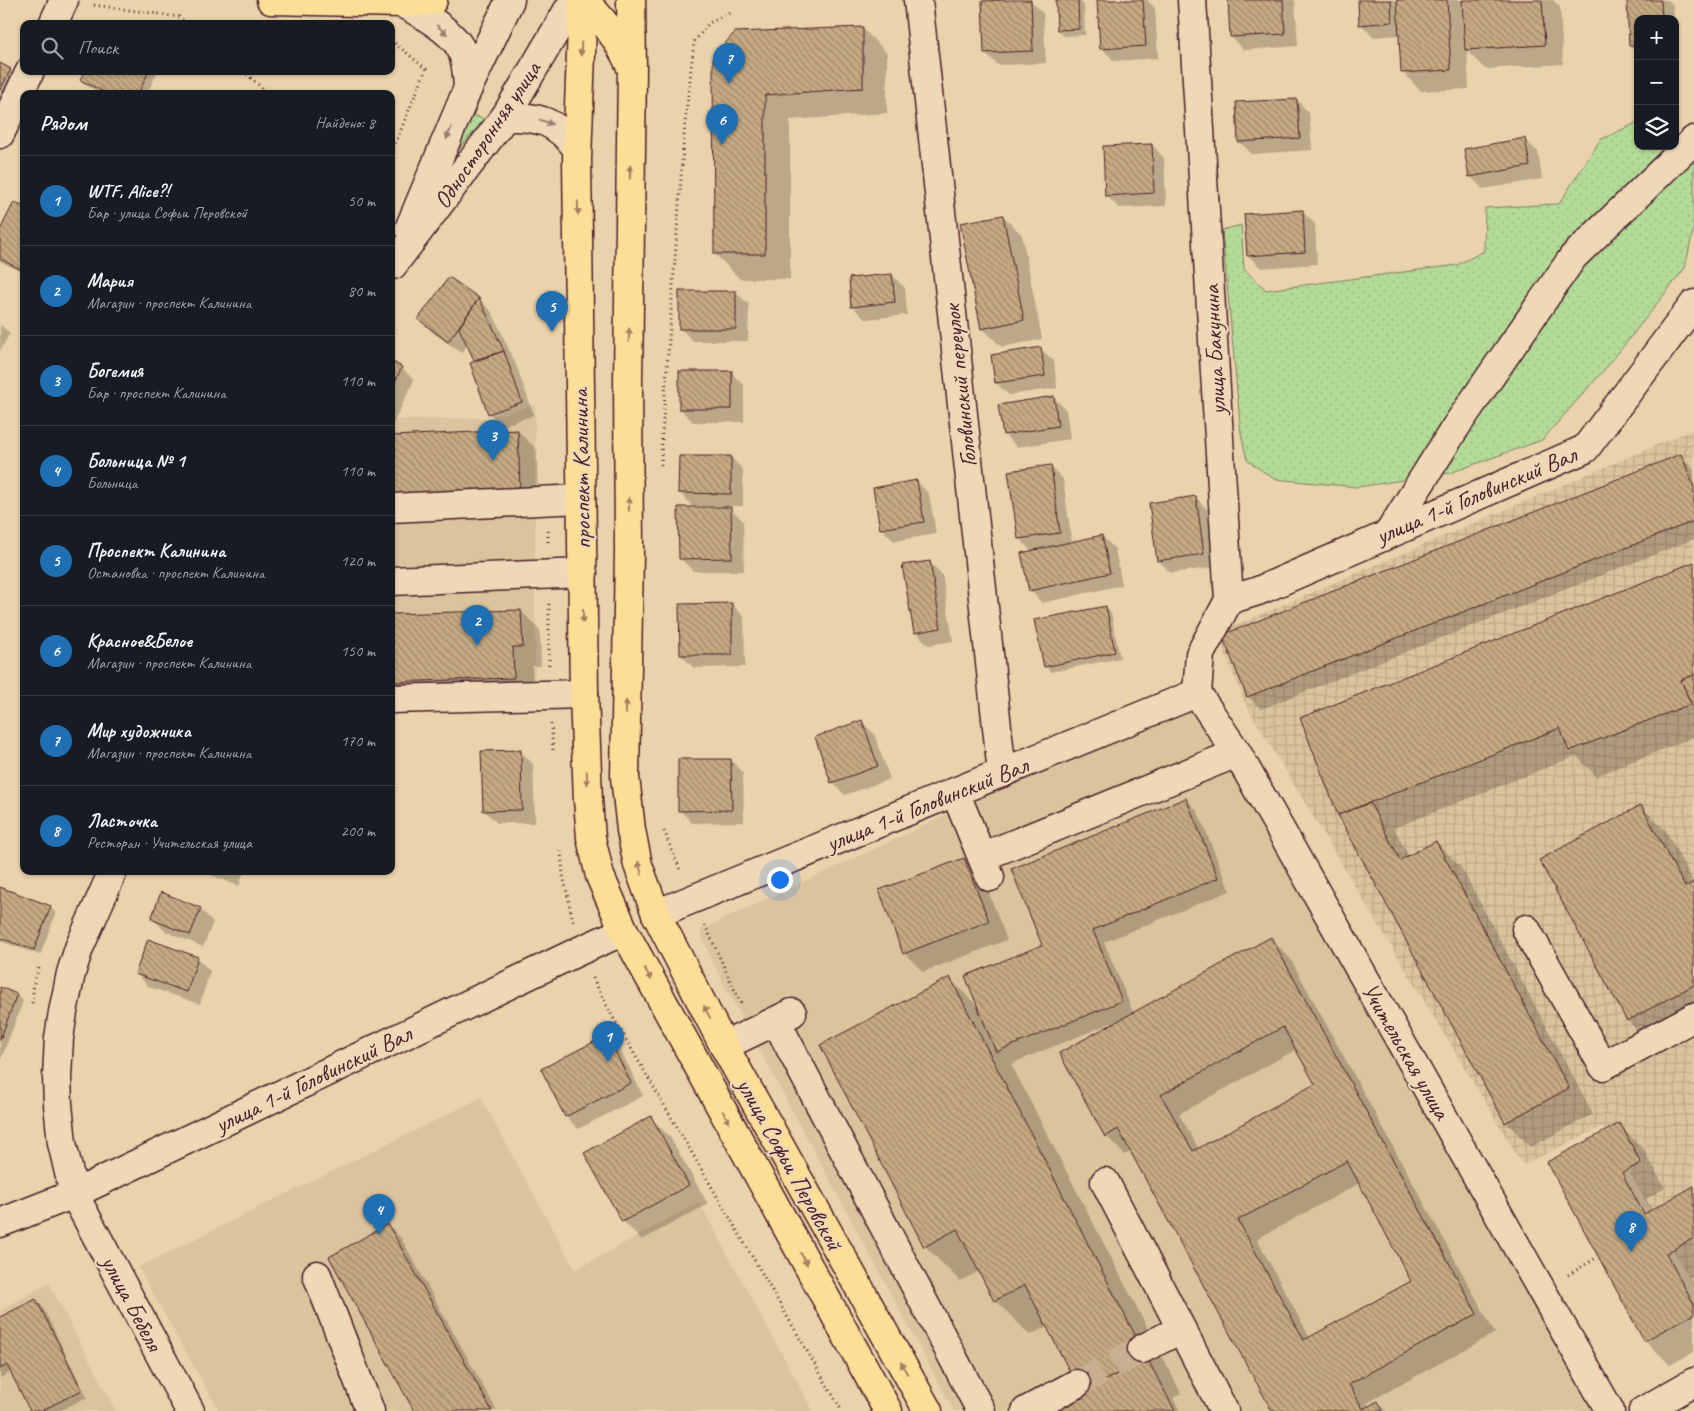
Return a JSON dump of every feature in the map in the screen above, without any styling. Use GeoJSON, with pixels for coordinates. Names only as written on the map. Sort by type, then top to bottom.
{"type":"FeatureCollection","features":[{"type":"Feature","properties":{"kind":"main road"},"geometry":{"type":"LineString","coordinates":[[271,0],[402,3],[433,0]]}},
{"type":"Feature","properties":{"kind":"main road","name":"проспект Калинина"},"geometry":{"type":"LineString","coordinates":[[631,0],[632,68],[628,383],[629,553],[625,777],[634,847],[646,890],[656,914]]}},
{"type":"Feature","properties":{"kind":"main road"},"geometry":{"type":"LineString","coordinates":[[585,4],[614,36],[632,68]]}},
{"type":"Feature","properties":{"kind":"main road","name":"проспект Калинина"},"geometry":{"type":"LineString","coordinates":[[585,4],[577,148],[584,694],[588,800],[591,838],[600,876],[624,932]]}},
{"type":"Feature","properties":{"kind":"main road","name":"улица Софьи Перовской"},"geometry":{"type":"LineString","coordinates":[[656,914],[724,1046],[928,1411]]}},
{"type":"Feature","properties":{"kind":"main road","name":"улица Софьи Перовской"},"geometry":{"type":"LineString","coordinates":[[624,932],[888,1411]]}},
{"type":"Feature","properties":{"kind":"street"},"geometry":{"type":"LineString","coordinates":[[55,20],[64,0]]}},
{"type":"Feature","properties":{"kind":"street","name":"Односторонняя улица"},"geometry":{"type":"LineString","coordinates":[[395,260],[468,88],[510,0]]}},
{"type":"Feature","properties":{"kind":"street","name":"Головинский переулок"},"geometry":{"type":"LineString","coordinates":[[918,0],[1002,773]]}},
{"type":"Feature","properties":{"kind":"street","name":"улица Бакунина"},"geometry":{"type":"LineString","coordinates":[[1192,0],[1229,600]]}},
{"type":"Feature","properties":{"kind":"street"},"geometry":{"type":"LineString","coordinates":[[402,3],[435,23],[458,45],[466,65],[468,88]]}},
{"type":"Feature","properties":{"kind":"street","name":"Односторонняя улица"},"geometry":{"type":"LineString","coordinates":[[395,263],[505,117],[585,4]]}},
{"type":"Feature","properties":{"kind":"street"},"geometry":{"type":"LineString","coordinates":[[21,90],[28,75]]}},
{"type":"Feature","properties":{"kind":"street"},"geometry":{"type":"LineString","coordinates":[[0,134],[20,92]]}},
{"type":"Feature","properties":{"kind":"street"},"geometry":{"type":"LineString","coordinates":[[505,117],[529,117],[548,122],[556,126],[577,148]]}},
{"type":"Feature","properties":{"kind":"street"},"geometry":{"type":"LineString","coordinates":[[1389,533],[1455,428],[1573,257],[1694,140]]}},
{"type":"Feature","properties":{"kind":"street","name":"улица 1-й Головинский Вал"},"geometry":{"type":"LineString","coordinates":[[1229,600],[1258,591],[1585,449],[1694,304]]}},
{"type":"Feature","properties":{"kind":"street"},"geometry":{"type":"LineString","coordinates":[[395,508],[581,499]]}},
{"type":"Feature","properties":{"kind":"street"},"geometry":{"type":"LineString","coordinates":[[395,581],[583,573]]}},
{"type":"Feature","properties":{"kind":"street"},"geometry":{"type":"LineString","coordinates":[[1197,693],[1200,654],[1229,600]]}},
{"type":"Feature","properties":{"kind":"street","name":"улица 1-й Головинский Вал"},"geometry":{"type":"LineString","coordinates":[[656,914],[1197,693]]}},
{"type":"Feature","properties":{"kind":"street","name":"Учительская улица"},"geometry":{"type":"LineString","coordinates":[[1197,693],[1237,753],[1610,1411]]}},
{"type":"Feature","properties":{"kind":"street"},"geometry":{"type":"LineString","coordinates":[[395,698],[584,694]]}},
{"type":"Feature","properties":{"kind":"street"},"geometry":{"type":"LineString","coordinates":[[955,792],[986,867],[1237,753]]}},
{"type":"Feature","properties":{"kind":"street"},"geometry":{"type":"LineString","coordinates":[[74,1194],[65,1156],[59,1117],[57,1077],[59,1038],[68,986],[77,954],[111,875]]}},
{"type":"Feature","properties":{"kind":"street"},"geometry":{"type":"LineString","coordinates":[[1526,929],[1604,1066],[1694,1017]]}},
{"type":"Feature","properties":{"kind":"street","name":"улица 1-й Головинский Вал"},"geometry":{"type":"LineString","coordinates":[[0,1223],[74,1194],[579,951],[624,932]]}},
{"type":"Feature","properties":{"kind":"street"},"geometry":{"type":"LineString","coordinates":[[724,1046],[774,1022],[981,1411]]}},
{"type":"Feature","properties":{"kind":"street"},"geometry":{"type":"LineString","coordinates":[[1105,1182],[1224,1411]]}},
{"type":"Feature","properties":{"kind":"street","name":"улица Бебеля"},"geometry":{"type":"LineString","coordinates":[[74,1194],[190,1411]]}},
{"type":"Feature","properties":{"kind":"street"},"geometry":{"type":"LineString","coordinates":[[317,1275],[370,1411]]}},
{"type":"Feature","properties":{"kind":"street"},"geometry":{"type":"LineString","coordinates":[[1142,1350],[1181,1329]]}},
{"type":"Feature","properties":{"kind":"street"},"geometry":{"type":"LineString","coordinates":[[1643,1411],[1694,1382]]}},
{"type":"Feature","properties":{"kind":"street"},"geometry":{"type":"LineString","coordinates":[[1026,1411],[1076,1384]]}},
{"type":"Feature","properties":{"kind":"path"},"geometry":{"type":"LineString","coordinates":[[64,0],[180,17],[183,20]]}},
{"type":"Feature","properties":{"kind":"path"},"geometry":{"type":"LineString","coordinates":[[661,474],[662,435],[685,123],[694,42],[709,23],[729,13]]}},
{"type":"Feature","properties":{"kind":"path"},"geometry":{"type":"LineString","coordinates":[[395,43],[426,69],[395,144]]}},
{"type":"Feature","properties":{"kind":"path"},"geometry":{"type":"LineString","coordinates":[[248,75],[265,90]]}},
{"type":"Feature","properties":{"kind":"path"},"geometry":{"type":"LineString","coordinates":[[660,823],[693,899],[774,1022]]}},
{"type":"Feature","properties":{"kind":"path"},"geometry":{"type":"LineString","coordinates":[[1565,1277],[1598,1257]]}},
{"type":"Feature","properties":{"kind":"shaded area"},"geometry":{"type":"Polygon","coordinates":[[[535,405],[535,707],[395,712],[395,420],[487,418],[535,405]]]}},
{"type":"Feature","properties":{"kind":"shaded area"},"geometry":{"type":"Polygon","coordinates":[[[1694,429],[1694,1287],[1603,1126],[1523,1165],[1246,705],[1217,633],[1694,429]]]}},
{"type":"Feature","properties":{"kind":"shaded area"},"geometry":{"type":"Polygon","coordinates":[[[1197,693],[1610,1411],[954,1411],[711,960],[700,930],[885,844],[1197,693]]]}},
{"type":"Feature","properties":{"kind":"shaded area"},"geometry":{"type":"Polygon","coordinates":[[[481,1098],[575,1270],[699,1202],[813,1411],[219,1411],[138,1267],[481,1098]]]}},
{"type":"Feature","properties":{"kind":"shaded area"},"geometry":{"type":"Polygon","coordinates":[[[49,1283],[116,1411],[0,1411],[0,1311],[49,1283]]]}},
{"type":"Feature","properties":{"kind":"green space"},"geometry":{"type":"Polygon","coordinates":[[[471,114],[484,119],[447,164],[471,114]]]}},
{"type":"Feature","properties":{"kind":"green space"},"geometry":{"type":"Polygon","coordinates":[[[1634,124],[1634,150],[1679,150],[1679,140],[1694,163],[1694,226],[1685,268],[1611,362],[1542,440],[1450,473],[1357,487],[1274,479],[1247,460],[1241,433],[1222,230],[1241,225],[1244,269],[1266,290],[1457,265],[1484,251],[1485,208],[1559,204],[1600,140],[1634,124]]]}},
{"type":"Feature","properties":{"kind":"building"},"geometry":{"type":"Polygon","coordinates":[[[1031,0],[1033,51],[984,53],[982,1],[1031,0]]]}},
{"type":"Feature","properties":{"kind":"building"},"geometry":{"type":"Polygon","coordinates":[[[1056,0],[1078,0],[1079,29],[1057,30],[1056,0]]]}},
{"type":"Feature","properties":{"kind":"building"},"geometry":{"type":"Polygon","coordinates":[[[1097,0],[1143,0],[1146,46],[1100,49],[1097,0]]]}},
{"type":"Feature","properties":{"kind":"building"},"geometry":{"type":"Polygon","coordinates":[[[1228,0],[1283,0],[1285,34],[1230,37],[1228,0]]]}},
{"type":"Feature","properties":{"kind":"building"},"geometry":{"type":"Polygon","coordinates":[[[1358,0],[1391,0],[1392,22],[1359,25],[1358,0]]]}},
{"type":"Feature","properties":{"kind":"building"},"geometry":{"type":"Polygon","coordinates":[[[1397,0],[1447,0],[1451,70],[1401,73],[1397,0]]]}},
{"type":"Feature","properties":{"kind":"building"},"geometry":{"type":"Polygon","coordinates":[[[1462,0],[1542,0],[1545,45],[1465,50],[1462,0]]]}},
{"type":"Feature","properties":{"kind":"building"},"geometry":{"type":"Polygon","coordinates":[[[1627,0],[1661,0],[1662,15],[1634,15],[1634,46],[1629,46],[1627,0]]]}},
{"type":"Feature","properties":{"kind":"building"},"geometry":{"type":"Polygon","coordinates":[[[863,27],[863,88],[765,95],[765,254],[714,254],[713,57],[735,32],[863,27]]]}},
{"type":"Feature","properties":{"kind":"building"},"geometry":{"type":"Polygon","coordinates":[[[0,63],[11,69],[0,90],[0,63]]]}},
{"type":"Feature","properties":{"kind":"building"},"geometry":{"type":"Polygon","coordinates":[[[82,75],[147,75],[140,90],[100,90],[80,80],[82,75]]]}},
{"type":"Feature","properties":{"kind":"building"},"geometry":{"type":"Polygon","coordinates":[[[1297,99],[1300,138],[1238,142],[1236,102],[1297,99]]]}},
{"type":"Feature","properties":{"kind":"building"},"geometry":{"type":"Polygon","coordinates":[[[1525,138],[1530,166],[1469,177],[1464,149],[1525,138]]]}},
{"type":"Feature","properties":{"kind":"building"},"geometry":{"type":"Polygon","coordinates":[[[1152,144],[1154,193],[1105,196],[1103,146],[1152,144]]]}},
{"type":"Feature","properties":{"kind":"building"},"geometry":{"type":"Polygon","coordinates":[[[14,202],[20,205],[20,269],[0,259],[0,230],[14,202]]]}},
{"type":"Feature","properties":{"kind":"building"},"geometry":{"type":"Polygon","coordinates":[[[1303,210],[1305,252],[1247,256],[1244,214],[1303,210]]]}},
{"type":"Feature","properties":{"kind":"building"},"geometry":{"type":"Polygon","coordinates":[[[1003,215],[1024,320],[981,329],[960,223],[1003,215]]]}},
{"type":"Feature","properties":{"kind":"building"},"geometry":{"type":"Polygon","coordinates":[[[892,274],[895,302],[851,307],[849,278],[892,274]]]}},
{"type":"Feature","properties":{"kind":"building"},"geometry":{"type":"Polygon","coordinates":[[[449,277],[479,298],[448,342],[418,319],[449,277]]]}},
{"type":"Feature","properties":{"kind":"building"},"geometry":{"type":"Polygon","coordinates":[[[679,291],[736,291],[736,329],[679,329],[679,291]]]}},
{"type":"Feature","properties":{"kind":"building"},"geometry":{"type":"Polygon","coordinates":[[[479,298],[504,351],[474,360],[459,328],[479,298]]]}},
{"type":"Feature","properties":{"kind":"building"},"geometry":{"type":"Polygon","coordinates":[[[1041,347],[1045,376],[995,383],[991,355],[1041,347]]]}},
{"type":"Feature","properties":{"kind":"building"},"geometry":{"type":"Polygon","coordinates":[[[504,351],[522,402],[488,414],[470,363],[504,351]]]}},
{"type":"Feature","properties":{"kind":"building"},"geometry":{"type":"Polygon","coordinates":[[[395,363],[402,367],[395,382],[395,363]]]}},
{"type":"Feature","properties":{"kind":"building"},"geometry":{"type":"Polygon","coordinates":[[[679,371],[732,371],[732,409],[679,409],[679,371]]]}},
{"type":"Feature","properties":{"kind":"building"},"geometry":{"type":"Polygon","coordinates":[[[1054,396],[1058,426],[1003,435],[998,405],[1054,396]]]}},
{"type":"Feature","properties":{"kind":"building"},"geometry":{"type":"Polygon","coordinates":[[[518,430],[520,491],[395,495],[395,436],[518,430]]]}},
{"type":"Feature","properties":{"kind":"building"},"geometry":{"type":"Polygon","coordinates":[[[1681,454],[1694,487],[1694,521],[1247,697],[1222,635],[1681,454]]]}},
{"type":"Feature","properties":{"kind":"building"},"geometry":{"type":"Polygon","coordinates":[[[679,456],[731,456],[731,494],[678,493],[679,456]]]}},
{"type":"Feature","properties":{"kind":"building"},"geometry":{"type":"Polygon","coordinates":[[[1051,465],[1060,533],[1018,539],[1008,471],[1051,465]]]}},
{"type":"Feature","properties":{"kind":"building"},"geometry":{"type":"Polygon","coordinates":[[[917,480],[924,522],[880,529],[873,488],[917,480]]]}},
{"type":"Feature","properties":{"kind":"building"},"geometry":{"type":"Polygon","coordinates":[[[1196,496],[1204,554],[1157,561],[1149,503],[1196,496]]]}},
{"type":"Feature","properties":{"kind":"building"},"geometry":{"type":"Polygon","coordinates":[[[678,507],[731,507],[732,558],[679,559],[678,507]]]}},
{"type":"Feature","properties":{"kind":"building"},"geometry":{"type":"Polygon","coordinates":[[[1102,535],[1110,573],[1029,591],[1021,553],[1102,535]]]}},
{"type":"Feature","properties":{"kind":"building"},"geometry":{"type":"Polygon","coordinates":[[[930,561],[941,628],[914,633],[902,565],[930,561]]]}},
{"type":"Feature","properties":{"kind":"building"},"geometry":{"type":"Polygon","coordinates":[[[1694,562],[1694,675],[1681,680],[1691,704],[1569,751],[1560,728],[1338,815],[1300,718],[1694,562]]]}},
{"type":"Feature","properties":{"kind":"building"},"geometry":{"type":"Polygon","coordinates":[[[732,603],[732,655],[680,655],[679,604],[732,603]]]}},
{"type":"Feature","properties":{"kind":"building"},"geometry":{"type":"Polygon","coordinates":[[[1106,606],[1115,652],[1044,667],[1034,620],[1106,606]]]}},
{"type":"Feature","properties":{"kind":"building"},"geometry":{"type":"Polygon","coordinates":[[[521,610],[523,647],[513,647],[514,678],[395,682],[395,614],[521,610]]]}},
{"type":"Feature","properties":{"kind":"building"},"geometry":{"type":"Polygon","coordinates":[[[1694,675],[1694,711],[1681,680],[1694,675]]]}},
{"type":"Feature","properties":{"kind":"building"},"geometry":{"type":"Polygon","coordinates":[[[862,720],[878,766],[831,783],[815,737],[862,720]]]}},
{"type":"Feature","properties":{"kind":"building"},"geometry":{"type":"Polygon","coordinates":[[[521,750],[522,810],[483,811],[481,751],[521,750]]]}},
{"type":"Feature","properties":{"kind":"building"},"geometry":{"type":"Polygon","coordinates":[[[678,759],[731,759],[732,810],[678,811],[678,759]]]}},
{"type":"Feature","properties":{"kind":"building"},"geometry":{"type":"Polygon","coordinates":[[[1186,798],[1218,878],[1093,930],[1122,1001],[996,1052],[965,976],[1042,945],[1011,869],[1186,798]]]}},
{"type":"Feature","properties":{"kind":"building"},"geometry":{"type":"Polygon","coordinates":[[[1370,803],[1400,860],[1436,841],[1569,1088],[1505,1123],[1338,815],[1370,803]]]}},
{"type":"Feature","properties":{"kind":"building"},"geometry":{"type":"Polygon","coordinates":[[[1641,805],[1685,887],[1694,882],[1694,985],[1627,1021],[1539,860],[1641,805]]]}},
{"type":"Feature","properties":{"kind":"building"},"geometry":{"type":"Polygon","coordinates":[[[964,858],[989,921],[903,954],[879,890],[964,858]]]}},
{"type":"Feature","properties":{"kind":"building"},"geometry":{"type":"Polygon","coordinates":[[[0,887],[51,906],[34,950],[0,938],[0,887]]]}},
{"type":"Feature","properties":{"kind":"building"},"geometry":{"type":"Polygon","coordinates":[[[161,892],[201,908],[190,935],[151,919],[161,892]]]}},
{"type":"Feature","properties":{"kind":"building"},"geometry":{"type":"Polygon","coordinates":[[[1271,937],[1477,1314],[1349,1384],[1363,1409],[1378,1401],[1383,1411],[1272,1411],[1118,1129],[1105,1137],[1059,1053],[1271,937]],[[1283,1027],[1161,1095],[1193,1151],[1315,1084],[1283,1027]],[[1347,1161],[1238,1220],[1304,1340],[1411,1281],[1347,1161]]]}},
{"type":"Feature","properties":{"kind":"building"},"geometry":{"type":"Polygon","coordinates":[[[148,939],[198,957],[187,992],[135,974],[148,939]]]}},
{"type":"Feature","properties":{"kind":"building"},"geometry":{"type":"Polygon","coordinates":[[[950,977],[1147,1358],[1081,1393],[1025,1285],[994,1301],[957,1229],[924,1247],[820,1045],[950,977]]]}},
{"type":"Feature","properties":{"kind":"building"},"geometry":{"type":"Polygon","coordinates":[[[0,987],[17,994],[0,1040],[0,987]]]}},
{"type":"Feature","properties":{"kind":"building"},"geometry":{"type":"Polygon","coordinates":[[[607,1035],[631,1083],[565,1117],[541,1069],[607,1035]]]}},
{"type":"Feature","properties":{"kind":"building"},"geometry":{"type":"Polygon","coordinates":[[[651,1116],[689,1185],[622,1222],[584,1153],[651,1116]]]}},
{"type":"Feature","properties":{"kind":"building"},"geometry":{"type":"Polygon","coordinates":[[[1620,1123],[1641,1163],[1622,1173],[1644,1214],[1694,1186],[1694,1238],[1666,1253],[1694,1305],[1694,1314],[1644,1341],[1547,1162],[1620,1123]]]}},
{"type":"Feature","properties":{"kind":"building"},"geometry":{"type":"Polygon","coordinates":[[[388,1224],[492,1411],[414,1411],[329,1257],[388,1224]]]}},
{"type":"Feature","properties":{"kind":"building"},"geometry":{"type":"Polygon","coordinates":[[[36,1299],[82,1390],[41,1411],[30,1411],[7,1365],[0,1369],[0,1317],[36,1299]]]}},
{"type":"Feature","properties":{"kind":"building"},"geometry":{"type":"Polygon","coordinates":[[[1147,1358],[1175,1411],[1047,1411],[1081,1393],[1147,1358]]]}},
{"type":"Feature","properties":{"kind":"tunnel"},"geometry":{"type":"LineString","coordinates":[[1076,1384],[1142,1349]]}},
{"type":"Feature","properties":{"kind":"place","name":"Мир художника"},"geometry":{"type":"Point","coordinates":[729,84]}},
{"type":"Feature","properties":{"kind":"place","name":"Красное&Белое"},"geometry":{"type":"Point","coordinates":[722,145]}},
{"type":"Feature","properties":{"kind":"place","name":"Проспект Калинина"},"geometry":{"type":"Point","coordinates":[552,332]}},
{"type":"Feature","properties":{"kind":"place","name":"Богемия"},"geometry":{"type":"Point","coordinates":[493,461]}},
{"type":"Feature","properties":{"kind":"place","name":"Мария"},"geometry":{"type":"Point","coordinates":[477,646]}},
{"type":"Feature","properties":{"kind":"place","name":"WTF, Alice?!"},"geometry":{"type":"Point","coordinates":[608,1062]}},
{"type":"Feature","properties":{"kind":"place","name":"Больница № 1"},"geometry":{"type":"Point","coordinates":[379,1235]}},
{"type":"Feature","properties":{"kind":"place","name":"Ласточка"},"geometry":{"type":"Point","coordinates":[1631,1252]}}]}
